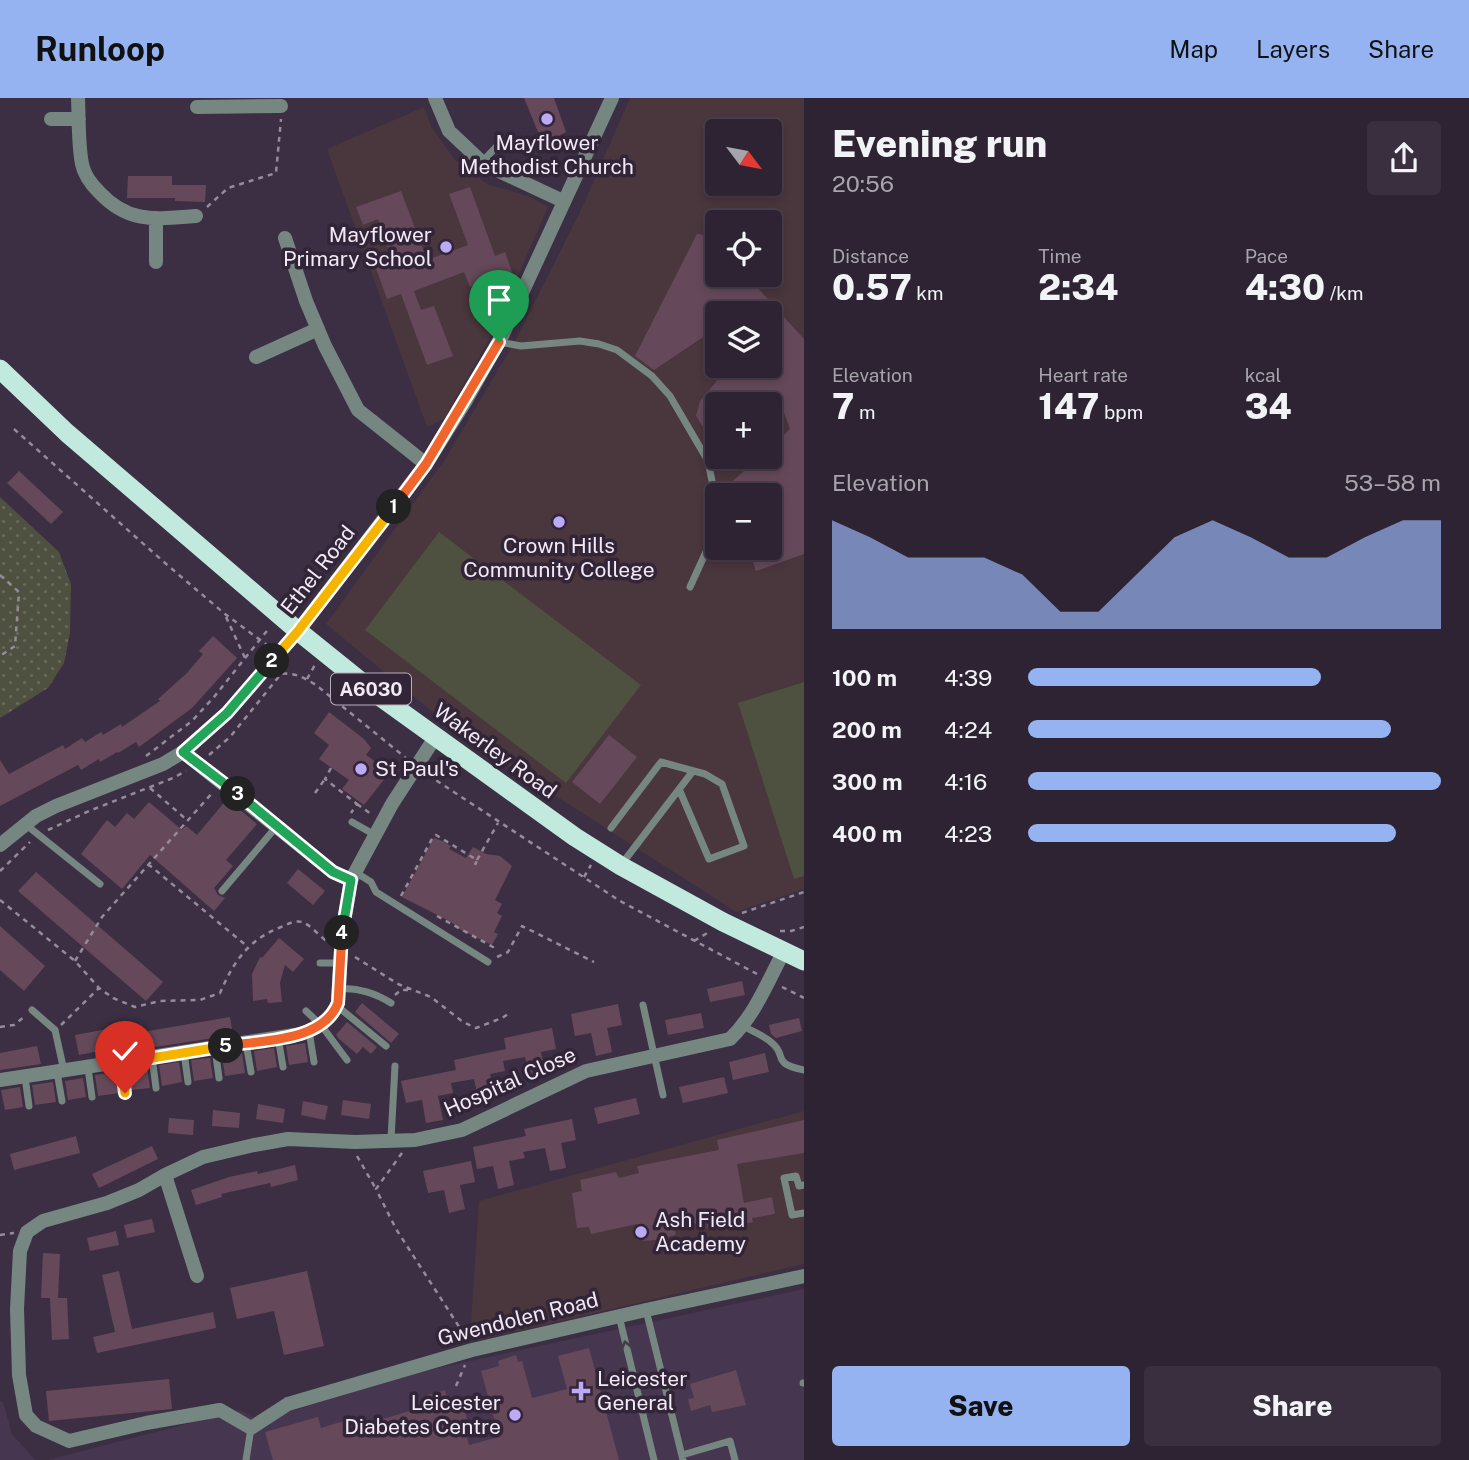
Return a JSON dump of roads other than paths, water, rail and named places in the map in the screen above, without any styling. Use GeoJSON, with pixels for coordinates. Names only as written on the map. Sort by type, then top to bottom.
{"type":"FeatureCollection","features":[{"type":"Feature","properties":{"kind":"highway","name":"Wakerley Road"},"geometry":{"type":"LineString","coordinates":[[0,369],[66,433],[298,631],[375,693],[575,837],[621,866],[723,922],[804,961]]}},
{"type":"Feature","properties":{"kind":"street"},"geometry":{"type":"LineString","coordinates":[[78,98],[83,167],[93,186],[110,204],[129,215],[156,219],[196,216]]}},
{"type":"Feature","properties":{"kind":"street"},"geometry":{"type":"LineString","coordinates":[[435,98],[449,131],[482,162],[563,201]]}},
{"type":"Feature","properties":{"kind":"street","name":"Ethel Road"},"geometry":{"type":"LineString","coordinates":[[0,845],[25,824],[56,806],[163,764],[183,752],[227,713],[298,631],[426,464],[499,342],[612,98]]}},
{"type":"Feature","properties":{"kind":"street"},"geometry":{"type":"LineString","coordinates":[[197,107],[245,102],[281,106]]}},
{"type":"Feature","properties":{"kind":"street"},"geometry":{"type":"LineString","coordinates":[[51,119],[79,119]]}},
{"type":"Feature","properties":{"kind":"street"},"geometry":{"type":"LineString","coordinates":[[156,219],[156,262]]}},
{"type":"Feature","properties":{"kind":"street"},"geometry":{"type":"LineString","coordinates":[[285,238],[306,301],[358,410],[426,464]]}},
{"type":"Feature","properties":{"kind":"street"},"geometry":{"type":"LineString","coordinates":[[256,357],[318,329]]}},
{"type":"Feature","properties":{"kind":"street"},"geometry":{"type":"LineString","coordinates":[[0,1080],[278,1038],[315,1028],[334,1012],[337,1006],[340,957],[353,876],[379,828],[436,736]]}},
{"type":"Feature","properties":{"kind":"street"},"geometry":{"type":"LineString","coordinates":[[183,752],[277,827],[293,846],[333,872],[353,876]]}},
{"type":"Feature","properties":{"kind":"street"},"geometry":{"type":"LineString","coordinates":[[743,1026],[784,951]]}},
{"type":"Feature","properties":{"kind":"street","name":"Hospital Close"},"geometry":{"type":"LineString","coordinates":[[251,1428],[220,1410],[146,1423],[69,1441],[36,1426],[26,1415],[19,1375],[17,1309],[20,1251],[27,1232],[43,1221],[107,1203],[139,1190],[203,1157],[254,1144],[288,1139],[413,1140],[462,1130],[586,1070],[730,1038],[743,1026]]}},
{"type":"Feature","properties":{"kind":"street"},"geometry":{"type":"LineString","coordinates":[[165,1175],[197,1276]]}},
{"type":"Feature","properties":{"kind":"street","name":"Gwendolen Road"},"geometry":{"type":"LineString","coordinates":[[251,1428],[288,1404],[472,1350],[804,1276]]}},
{"type":"Feature","properties":{"kind":"lane"},"geometry":{"type":"LineString","coordinates":[[482,162],[500,143]]}},
{"type":"Feature","properties":{"kind":"lane"},"geometry":{"type":"LineString","coordinates":[[499,342],[521,346],[580,341],[599,344],[617,350],[652,376],[670,396],[708,461],[715,496],[715,532],[690,587]]}},
{"type":"Feature","properties":{"kind":"lane"},"geometry":{"type":"LineString","coordinates":[[611,828],[661,762],[705,774],[722,784],[744,846],[709,859],[679,789]]}},
{"type":"Feature","properties":{"kind":"lane"},"geometry":{"type":"LineString","coordinates":[[621,866],[693,771]]}},
{"type":"Feature","properties":{"kind":"lane"},"geometry":{"type":"LineString","coordinates":[[349,820],[379,828]]}},
{"type":"Feature","properties":{"kind":"lane"},"geometry":{"type":"LineString","coordinates":[[25,824],[100,884]]}},
{"type":"Feature","properties":{"kind":"lane"},"geometry":{"type":"LineString","coordinates":[[222,891],[277,827]]}},
{"type":"Feature","properties":{"kind":"lane"},"geometry":{"type":"LineString","coordinates":[[353,876],[371,882],[376,892],[488,962]]}},
{"type":"Feature","properties":{"kind":"lane"},"geometry":{"type":"LineString","coordinates":[[320,962],[340,957]]}},
{"type":"Feature","properties":{"kind":"lane"},"geometry":{"type":"LineString","coordinates":[[340,989],[349,988],[391,1003]]}},
{"type":"Feature","properties":{"kind":"lane"},"geometry":{"type":"LineString","coordinates":[[643,1005],[663,1095]]}},
{"type":"Feature","properties":{"kind":"lane"},"geometry":{"type":"LineString","coordinates":[[337,1006],[386,1046]]}},
{"type":"Feature","properties":{"kind":"lane"},"geometry":{"type":"LineString","coordinates":[[32,1010],[55,1030],[62,1101]]}},
{"type":"Feature","properties":{"kind":"lane"},"geometry":{"type":"LineString","coordinates":[[306,1011],[315,1028],[347,1060]]}},
{"type":"Feature","properties":{"kind":"lane"},"geometry":{"type":"LineString","coordinates":[[743,1026],[773,1043],[780,1060],[788,1067],[804,1070]]}},
{"type":"Feature","properties":{"kind":"lane"},"geometry":{"type":"LineString","coordinates":[[314,1062],[315,1028]]}},
{"type":"Feature","properties":{"kind":"lane"},"geometry":{"type":"LineString","coordinates":[[278,1038],[283,1067]]}},
{"type":"Feature","properties":{"kind":"lane"},"geometry":{"type":"LineString","coordinates":[[246,1042],[251,1072]]}},
{"type":"Feature","properties":{"kind":"lane"},"geometry":{"type":"LineString","coordinates":[[215,1048],[219,1078]]}},
{"type":"Feature","properties":{"kind":"lane"},"geometry":{"type":"LineString","coordinates":[[184,1052],[188,1082]]}},
{"type":"Feature","properties":{"kind":"lane"},"geometry":{"type":"LineString","coordinates":[[152,1057],[156,1088]]}},
{"type":"Feature","properties":{"kind":"lane"},"geometry":{"type":"LineString","coordinates":[[121,1063],[125,1093]]}},
{"type":"Feature","properties":{"kind":"lane"},"geometry":{"type":"LineString","coordinates":[[391,1139],[395,1066]]}},
{"type":"Feature","properties":{"kind":"lane"},"geometry":{"type":"LineString","coordinates":[[88,1068],[92,1097]]}},
{"type":"Feature","properties":{"kind":"lane"},"geometry":{"type":"LineString","coordinates":[[24,1077],[29,1106]]}},
{"type":"Feature","properties":{"kind":"lane"},"geometry":{"type":"LineString","coordinates":[[804,1185],[799,1186],[796,1176],[784,1178],[792,1215],[804,1213]]}},
{"type":"Feature","properties":{"kind":"lane"},"geometry":{"type":"LineString","coordinates":[[646,1310],[683,1457],[730,1441],[735,1460]]}},
{"type":"Feature","properties":{"kind":"lane"},"geometry":{"type":"LineString","coordinates":[[619,1316],[654,1460]]}},
{"type":"Feature","properties":{"kind":"lane"},"geometry":{"type":"LineString","coordinates":[[246,1460],[251,1428]]}},
{"type":"Feature","properties":{"kind":"place","name":"Mayflower Methodist Church"},"geometry":{"type":"Point","coordinates":[547,119]}},
{"type":"Feature","properties":{"kind":"place","name":"Mayflower Primary School"},"geometry":{"type":"Point","coordinates":[446,247]}},
{"type":"Feature","properties":{"kind":"place","name":"Crown Hills Community College"},"geometry":{"type":"Point","coordinates":[559,522]}},
{"type":"Feature","properties":{"kind":"place","name":"St Paul's"},"geometry":{"type":"Point","coordinates":[361,769]}},
{"type":"Feature","properties":{"kind":"place","name":"Ash Field Academy"},"geometry":{"type":"Point","coordinates":[641,1232]}},
{"type":"Feature","properties":{"kind":"place","name":"Leicester General"},"geometry":{"type":"Point","coordinates":[581,1391]}},
{"type":"Feature","properties":{"kind":"place","name":"Leicester Diabetes Centre"},"geometry":{"type":"Point","coordinates":[515,1415]}}]}
